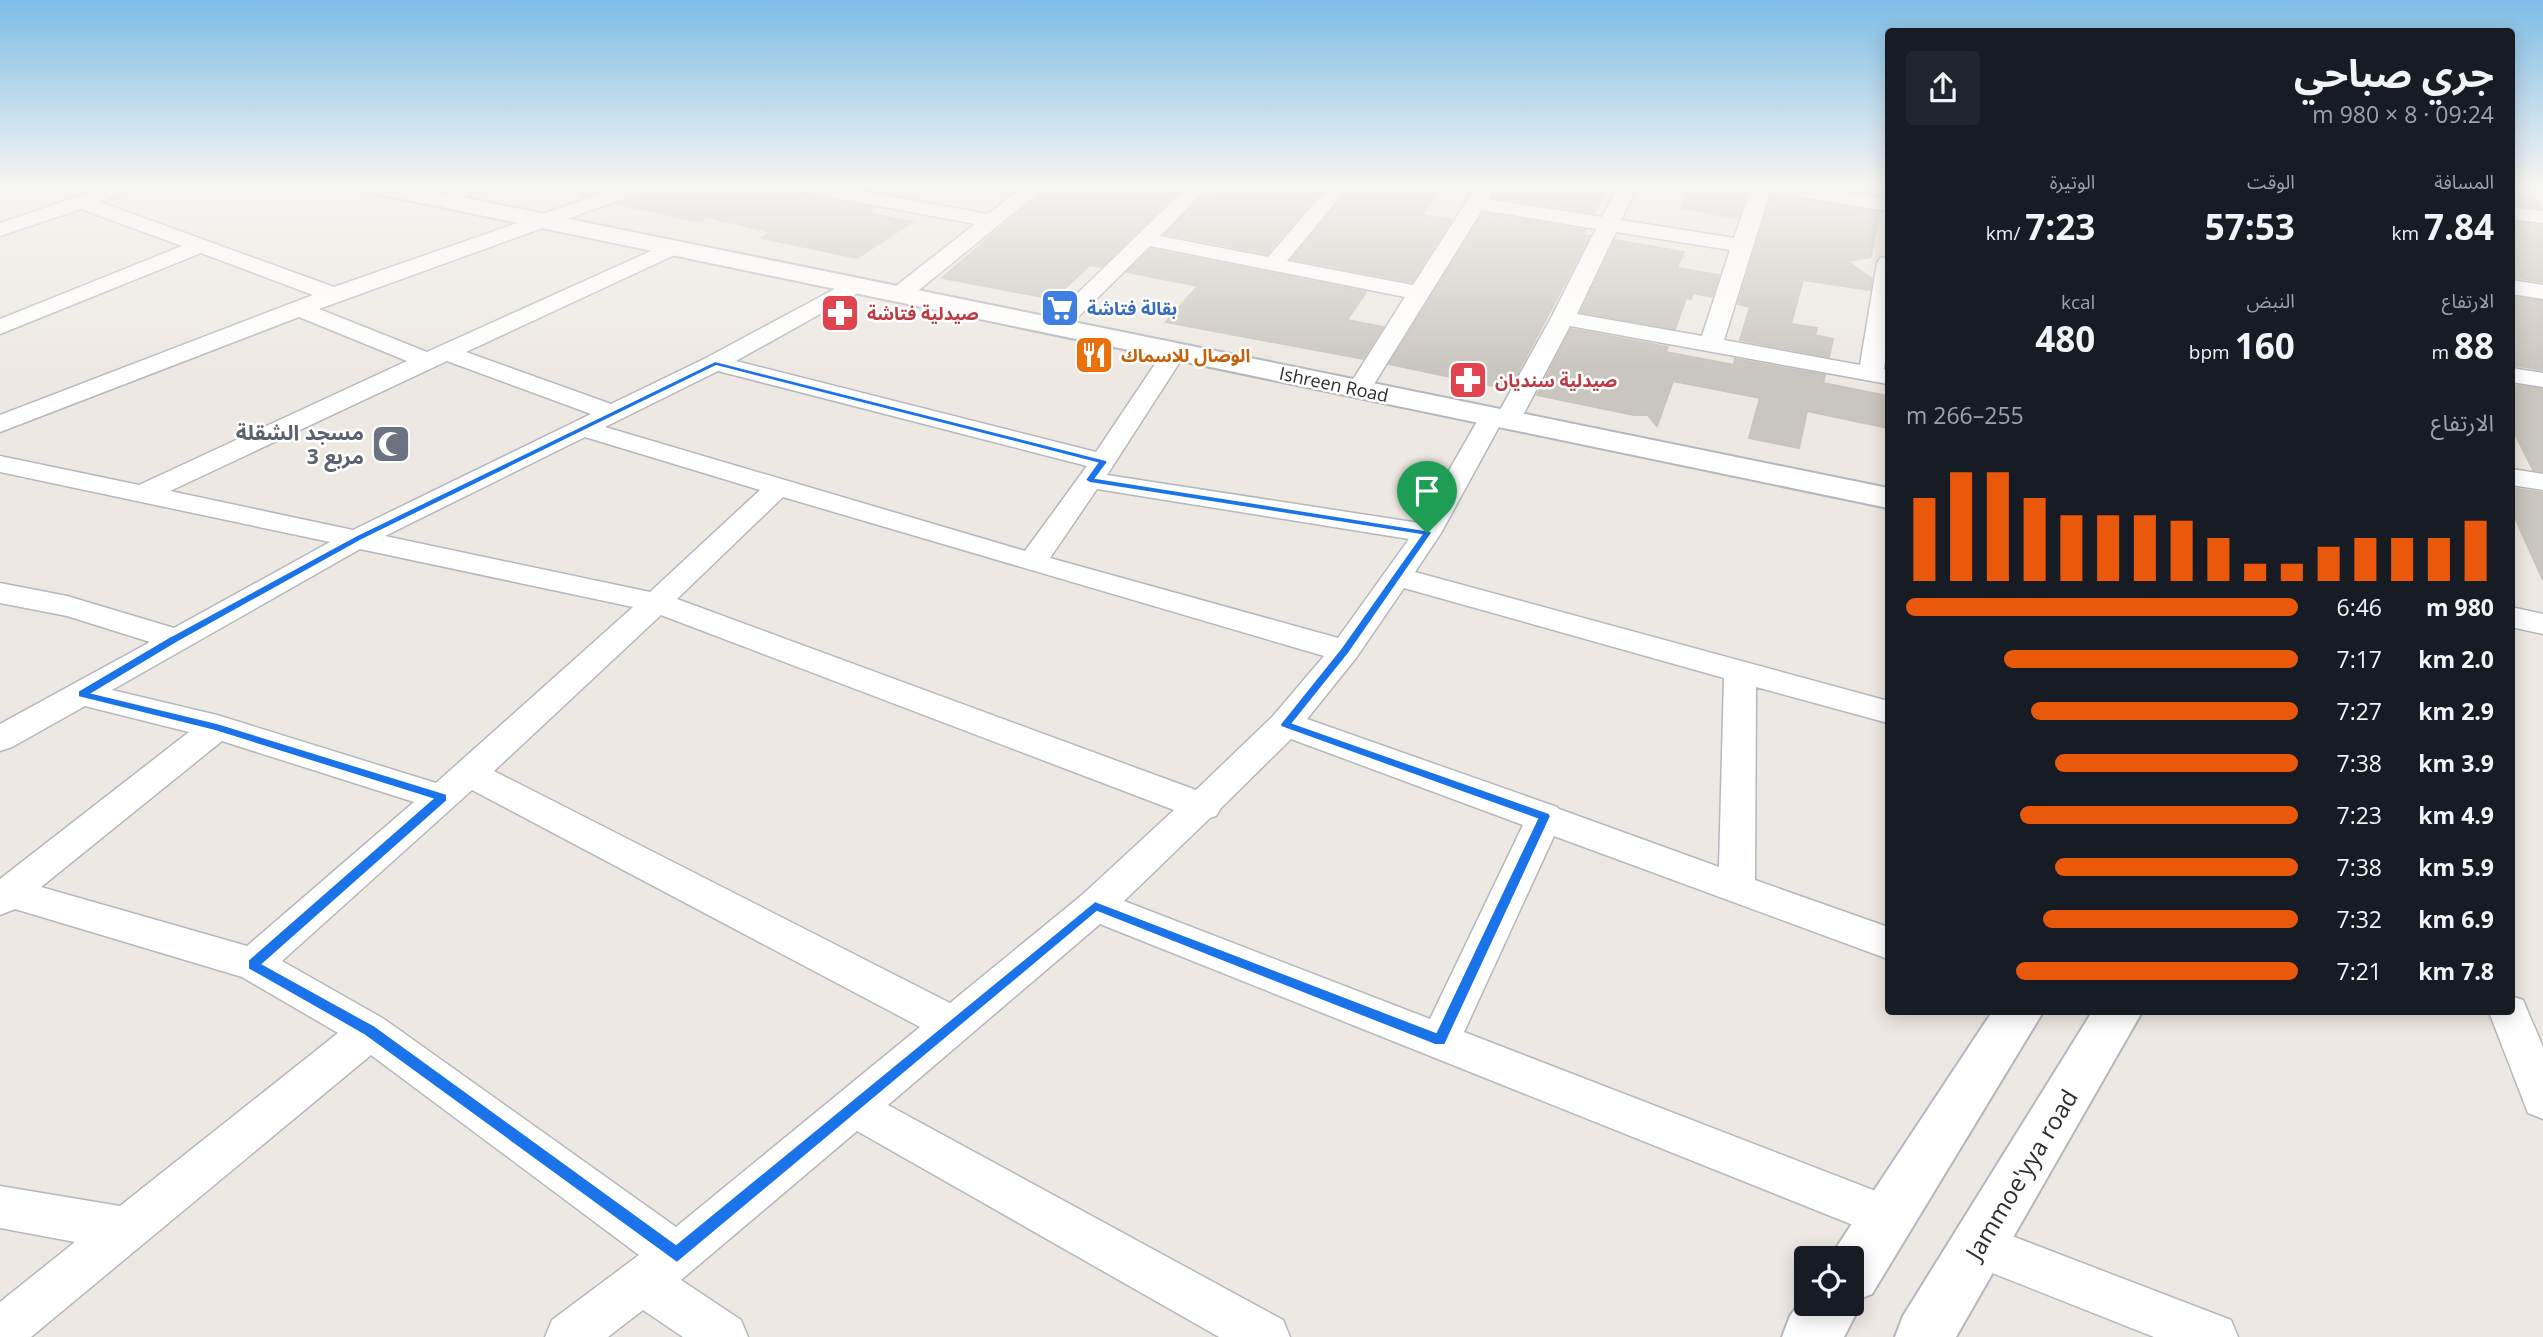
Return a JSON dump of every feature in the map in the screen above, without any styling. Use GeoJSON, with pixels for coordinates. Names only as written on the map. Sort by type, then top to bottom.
{"type":"FeatureCollection","features":[{"type":"Feature","properties":{"kind":"street"},"geometry":{"type":"LineString","coordinates":[[0,327],[198,247]]}},
{"type":"Feature","properties":{"kind":"street"},"geometry":{"type":"LineString","coordinates":[[205,247],[334,295]]}},
{"type":"Feature","properties":{"kind":"street"},"geometry":{"type":"LineString","coordinates":[[1,423],[334,295],[467,247]]}},
{"type":"Feature","properties":{"kind":"street"},"geometry":{"type":"LineString","coordinates":[[142,494],[672,247]]}},
{"type":"Feature","properties":{"kind":"street","name":"Ishreen Road"},"geometry":{"type":"LineString","coordinates":[[675,247],[1885,497]]}},
{"type":"Feature","properties":{"kind":"street"},"geometry":{"type":"LineString","coordinates":[[900,294],[958,247]]}},
{"type":"Feature","properties":{"kind":"street"},"geometry":{"type":"LineString","coordinates":[[1056,326],[1136,247]]}},
{"type":"Feature","properties":{"kind":"street"},"geometry":{"type":"LineString","coordinates":[[1188,247],[1419,293]]}},
{"type":"Feature","properties":{"kind":"street"},"geometry":{"type":"LineString","coordinates":[[1273,264],[1287,247]]}},
{"type":"Feature","properties":{"kind":"street"},"geometry":{"type":"LineString","coordinates":[[1359,389],[1448,247]]}},
{"type":"Feature","properties":{"kind":"street"},"geometry":{"type":"LineString","coordinates":[[569,1337],[659,1268],[1095,906],[1204,807],[1286,724],[1345,650],[1427,533],[1563,318],[1598,247]]}},
{"type":"Feature","properties":{"kind":"street"},"geometry":{"type":"LineString","coordinates":[[1711,345],[1743,247]]}},
{"type":"Feature","properties":{"kind":"street"},"geometry":{"type":"LineString","coordinates":[[0,739],[174,639],[359,538],[715,363],[855,285]]}},
{"type":"Feature","properties":{"kind":"street"},"geometry":{"type":"LineString","coordinates":[[2515,288],[2543,292]]}},
{"type":"Feature","properties":{"kind":"street"},"geometry":{"type":"LineString","coordinates":[[1563,318],[1879,375],[1885,304]]}},
{"type":"Feature","properties":{"kind":"street"},"geometry":{"type":"LineString","coordinates":[[300,309],[436,357],[612,413]]}},
{"type":"Feature","properties":{"kind":"street"},"geometry":{"type":"LineString","coordinates":[[1032,562],[1097,471],[1175,351]]}},
{"type":"Feature","properties":{"kind":"street"},"geometry":{"type":"LineString","coordinates":[[715,363],[1097,471],[1427,533]]}},
{"type":"Feature","properties":{"kind":"street"},"geometry":{"type":"LineString","coordinates":[[2515,376],[2543,380]]}},
{"type":"Feature","properties":{"kind":"street"},"geometry":{"type":"LineString","coordinates":[[582,428],[1032,562],[1345,650]]}},
{"type":"Feature","properties":{"kind":"street"},"geometry":{"type":"LineString","coordinates":[[0,464],[658,603],[1204,807]]}},
{"type":"Feature","properties":{"kind":"street"},"geometry":{"type":"LineString","coordinates":[[2515,478],[2543,482]]}},
{"type":"Feature","properties":{"kind":"street"},"geometry":{"type":"LineString","coordinates":[[253,964],[471,774],[658,603],[778,487]]}},
{"type":"Feature","properties":{"kind":"street"},"geometry":{"type":"LineString","coordinates":[[1397,577],[1885,711]]}},
{"type":"Feature","properties":{"kind":"street"},"geometry":{"type":"LineString","coordinates":[[0,593],[64,603],[174,639]]}},
{"type":"Feature","properties":{"kind":"street"},"geometry":{"type":"LineString","coordinates":[[2515,618],[2543,624]]}},
{"type":"Feature","properties":{"kind":"street"},"geometry":{"type":"LineString","coordinates":[[1737,888],[1740,672]]}},
{"type":"Feature","properties":{"kind":"street"},"geometry":{"type":"LineString","coordinates":[[82,694],[217,727],[442,798]]}},
{"type":"Feature","properties":{"kind":"street"},"geometry":{"type":"LineString","coordinates":[[1286,724],[1885,942]]}},
{"type":"Feature","properties":{"kind":"street"},"geometry":{"type":"LineString","coordinates":[[5,896],[217,727]]}},
{"type":"Feature","properties":{"kind":"street"},"geometry":{"type":"LineString","coordinates":[[471,774],[952,1024]]}},
{"type":"Feature","properties":{"kind":"street"},"geometry":{"type":"LineString","coordinates":[[1440,1040],[1545,816]]}},
{"type":"Feature","properties":{"kind":"street"},"geometry":{"type":"LineString","coordinates":[[5,896],[253,964],[370,1031],[659,1268],[724,1337]]}},
{"type":"Feature","properties":{"kind":"street"},"geometry":{"type":"LineString","coordinates":[[1095,906],[1888,1217]]}},
{"type":"Feature","properties":{"kind":"street"},"geometry":{"type":"LineString","coordinates":[[1864,1255],[2016,1015]]}},
{"type":"Feature","properties":{"kind":"street","name":"Jammoe'yya road"},"geometry":{"type":"LineString","coordinates":[[1924,1337],[2116,1015]]}},
{"type":"Feature","properties":{"kind":"street"},"geometry":{"type":"LineString","coordinates":[[2510,1015],[2543,1100]]}},
{"type":"Feature","properties":{"kind":"street"},"geometry":{"type":"LineString","coordinates":[[11,1331],[127,1229],[370,1031]]}},
{"type":"Feature","properties":{"kind":"street"},"geometry":{"type":"LineString","coordinates":[[854,1108],[1266,1337]]}},
{"type":"Feature","properties":{"kind":"street"},"geometry":{"type":"LineString","coordinates":[[0,1207],[127,1229]]}},
{"type":"Feature","properties":{"kind":"street"},"geometry":{"type":"LineString","coordinates":[[1979,1245],[2214,1337]]}},
{"type":"Feature","properties":{"kind":"street"},"geometry":{"type":"LineString","coordinates":[[1811,1337],[1824,1316]]}},
{"type":"Feature","properties":{"kind":"building"},"geometry":{"type":"Polygon","coordinates":[[[807,247],[873,247],[857,258],[807,247]]]}},
{"type":"Feature","properties":{"kind":"building"},"geometry":{"type":"Polygon","coordinates":[[[978,247],[1121,247],[1101,267],[1090,265],[1053,299],[942,278],[978,247]]]}},
{"type":"Feature","properties":{"kind":"building"},"geometry":{"type":"Polygon","coordinates":[[[1233,247],[1273,247],[1267,254],[1233,247]]]}},
{"type":"Feature","properties":{"kind":"building"},"geometry":{"type":"Polygon","coordinates":[[[1302,247],[1434,247],[1412,282],[1292,259],[1302,247]]]}},
{"type":"Feature","properties":{"kind":"building"},"geometry":{"type":"Polygon","coordinates":[[[1462,247],[1584,247],[1509,389],[1389,364],[1462,247]]]}},
{"type":"Feature","properties":{"kind":"building"},"geometry":{"type":"Polygon","coordinates":[[[1612,247],[1658,247],[1684,252],[1677,268],[1719,275],[1712,297],[1693,293],[1691,299],[1686,298],[1675,329],[1581,312],[1612,247]]]}},
{"type":"Feature","properties":{"kind":"building"},"geometry":{"type":"Polygon","coordinates":[[[1756,247],[1873,247],[1871,257],[1847,261],[1872,279],[1870,290],[1803,280],[1791,324],[1817,328],[1815,335],[1833,339],[1829,357],[1740,340],[1750,307],[1738,304],[1756,247]]]}},
{"type":"Feature","properties":{"kind":"building"},"geometry":{"type":"Polygon","coordinates":[[[2515,247],[2543,247],[2543,282],[2515,278],[2515,247]]]}},
{"type":"Feature","properties":{"kind":"building"},"geometry":{"type":"Polygon","coordinates":[[[1151,249],[1366,292],[1347,320],[1383,327],[1363,359],[1166,322],[1198,286],[1127,272],[1151,249]]]}},
{"type":"Feature","properties":{"kind":"building"},"geometry":{"type":"Polygon","coordinates":[[[2515,298],[2543,301],[2543,370],[2515,366],[2515,298]]]}},
{"type":"Feature","properties":{"kind":"building"},"geometry":{"type":"Polygon","coordinates":[[[1571,329],[1668,347],[1666,352],[1734,365],[1735,359],[1825,375],[1823,383],[1885,395],[1885,427],[1807,411],[1799,448],[1749,438],[1760,398],[1673,381],[1657,426],[1648,415],[1634,415],[1537,395],[1571,329]]]}},
{"type":"Feature","properties":{"kind":"building"},"geometry":{"type":"Polygon","coordinates":[[[2515,386],[2543,389],[2543,471],[2533,470],[2515,434],[2515,386]]]}},
{"type":"Feature","properties":{"kind":"building"},"geometry":{"type":"Polygon","coordinates":[[[2515,489],[2543,493],[2543,580],[2515,518],[2515,489]]]}},
{"type":"Feature","properties":{"kind":"place","name":"بقالة فتاشة"},"geometry":{"type":"Point","coordinates":[1060,308]}},
{"type":"Feature","properties":{"kind":"place","name":"صيدلية فتاشة"},"geometry":{"type":"Point","coordinates":[840,313]}},
{"type":"Feature","properties":{"kind":"place","name":"الوصال للاسماك"},"geometry":{"type":"Point","coordinates":[1094,355]}},
{"type":"Feature","properties":{"kind":"place","name":"صيدلية سنديان"},"geometry":{"type":"Point","coordinates":[1468,380]}},
{"type":"Feature","properties":{"kind":"place","name":"مسجد الشقلة مربع 3"},"geometry":{"type":"Point","coordinates":[391,444]}},
{"type":"Feature","properties":{"kind":"route"},"geometry":{"type":"LineString","coordinates":[[715,363],[1103,462],[1090,480],[1427,533],[1345,650],[1286,724],[1545,816],[1440,1040],[1095,906],[677,1255],[370,1031],[253,964],[442,798],[217,727],[82,694],[174,639],[359,538],[715,363]]}}]}
